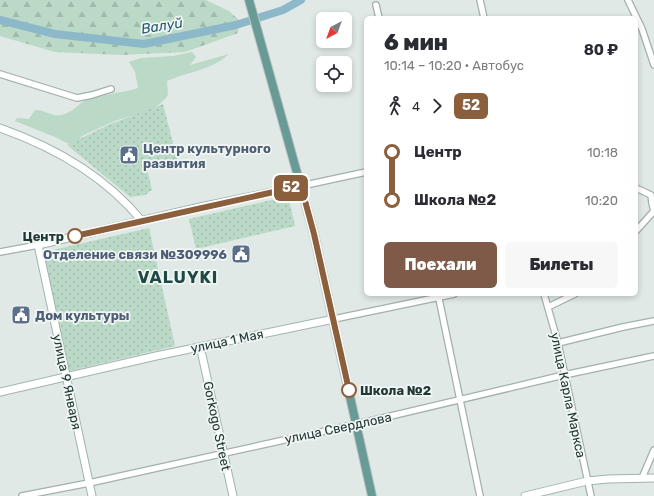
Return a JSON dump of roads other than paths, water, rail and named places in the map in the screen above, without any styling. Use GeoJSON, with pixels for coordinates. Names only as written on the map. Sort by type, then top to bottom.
{"type":"FeatureCollection","features":[{"type":"Feature","properties":{"kind":"main road"},"geometry":{"type":"LineString","coordinates":[[249,0],[314,234],[334,318],[372,496]]}},
{"type":"Feature","properties":{"kind":"main road"},"geometry":{"type":"LineString","coordinates":[[0,128],[23,136],[72,161],[121,199],[142,221]]}},
{"type":"Feature","properties":{"kind":"main road"},"geometry":{"type":"LineString","coordinates":[[38,245],[301,186]]}},
{"type":"Feature","properties":{"kind":"main road","name":"улица 9 Января"},"geometry":{"type":"LineString","coordinates":[[38,245],[92,496]]}},
{"type":"Feature","properties":{"kind":"main road","name":"улица 1 Мая"},"geometry":{"type":"LineString","coordinates":[[0,392],[334,318]]}},
{"type":"Feature","properties":{"kind":"main road","name":"Gorkogo Street"},"geometry":{"type":"LineString","coordinates":[[202,355],[232,496]]}},
{"type":"Feature","properties":{"kind":"main road"},"geometry":{"type":"LineString","coordinates":[[525,496],[588,481],[608,478],[654,478]]}},
{"type":"Feature","properties":{"kind":"street"},"geometry":{"type":"LineString","coordinates":[[480,0],[484,16]]}},
{"type":"Feature","properties":{"kind":"street"},"geometry":{"type":"LineString","coordinates":[[628,0],[636,16]]}},
{"type":"Feature","properties":{"kind":"street"},"geometry":{"type":"LineString","coordinates":[[376,5],[379,16]]}},
{"type":"Feature","properties":{"kind":"street"},"geometry":{"type":"LineString","coordinates":[[638,21],[654,65]]}},
{"type":"Feature","properties":{"kind":"street"},"geometry":{"type":"LineString","coordinates":[[0,74],[77,98],[111,89]]}},
{"type":"Feature","properties":{"kind":"street"},"geometry":{"type":"LineString","coordinates":[[301,186],[364,172]]}},
{"type":"Feature","properties":{"kind":"street"},"geometry":{"type":"LineString","coordinates":[[638,189],[653,193],[654,211],[638,229]]}},
{"type":"Feature","properties":{"kind":"street"},"geometry":{"type":"LineString","coordinates":[[0,252],[38,245]]}},
{"type":"Feature","properties":{"kind":"street"},"geometry":{"type":"LineString","coordinates":[[438,296],[480,496]]}},
{"type":"Feature","properties":{"kind":"street","name":"улица 1 Мая"},"geometry":{"type":"LineString","coordinates":[[334,318],[438,296]]}},
{"type":"Feature","properties":{"kind":"street","name":"улица Карла Маркса"},"geometry":{"type":"LineString","coordinates":[[545,296],[558,343],[591,496]]}},
{"type":"Feature","properties":{"kind":"street"},"geometry":{"type":"LineString","coordinates":[[548,307],[571,296]]}},
{"type":"Feature","properties":{"kind":"street"},"geometry":{"type":"LineString","coordinates":[[558,343],[623,327],[654,322]]}},
{"type":"Feature","properties":{"kind":"street","name":"улица Свердлова"},"geometry":{"type":"LineString","coordinates":[[22,496],[89,483],[356,424],[564,375],[654,356]]}},
{"type":"Feature","properties":{"kind":"street"},"geometry":{"type":"LineString","coordinates":[[642,478],[654,450]]}},
{"type":"Feature","properties":{"kind":"waterway","name":"Валуй"},"geometry":{"type":"LineString","coordinates":[[0,20],[55,34],[144,44],[236,25],[283,10],[301,0]]}},
{"type":"Feature","properties":{"kind":"place","name":"Центр культурного развития"},"geometry":{"type":"Point","coordinates":[129,155]}},
{"type":"Feature","properties":{"kind":"place","name":"Центр"},"geometry":{"type":"Point","coordinates":[75,236]}},
{"type":"Feature","properties":{"kind":"place","name":"Отделение связи №309996"},"geometry":{"type":"Point","coordinates":[241,254]}},
{"type":"Feature","properties":{"kind":"place","name":"Дом культуры"},"geometry":{"type":"Point","coordinates":[21,315]}},
{"type":"Feature","properties":{"kind":"place","name":"Школа №2"},"geometry":{"type":"Point","coordinates":[349,390]}},
{"type":"Feature","properties":{"kind":"district","name":"VALUYKI"},"geometry":{"type":"Point","coordinates":[178,277]}}]}
